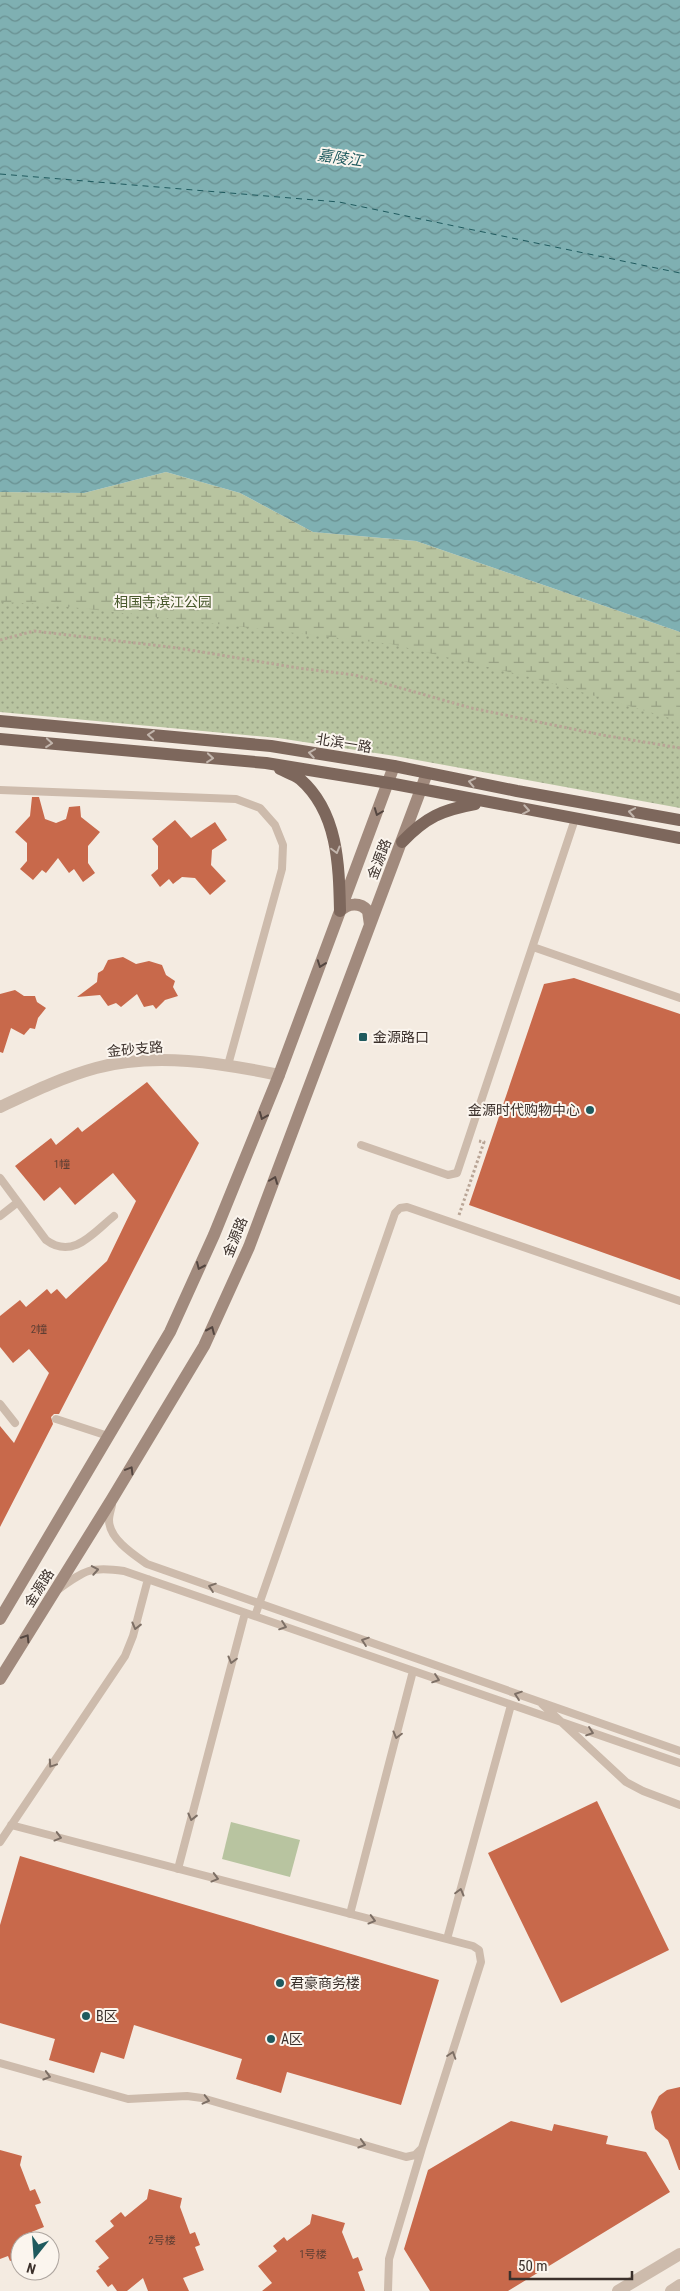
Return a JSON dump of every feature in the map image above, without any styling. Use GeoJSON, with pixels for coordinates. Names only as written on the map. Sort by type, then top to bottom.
{"type":"FeatureCollection","features":[{"type":"Feature","properties":{"kind":"main road","name":"北滨一路"},"geometry":{"type":"LineString","coordinates":[[0,721],[270,746],[394,766],[517,792],[680,820]]}},
{"type":"Feature","properties":{"kind":"main road"},"geometry":{"type":"LineString","coordinates":[[0,739],[266,763],[388,783],[680,838]]}},
{"type":"Feature","properties":{"kind":"main road"},"geometry":{"type":"LineString","coordinates":[[266,763],[300,778],[317,798],[327,817],[339,860],[340,911]]}},
{"type":"Feature","properties":{"kind":"main road","name":"金源路"},"geometry":{"type":"LineString","coordinates":[[0,1619],[170,1332],[214,1235],[279,1075],[394,766]]}},
{"type":"Feature","properties":{"kind":"main road","name":"金源路"},"geometry":{"type":"LineString","coordinates":[[0,1679],[54,1594],[204,1346],[244,1256],[427,773]]}},
{"type":"Feature","properties":{"kind":"main road"},"geometry":{"type":"LineString","coordinates":[[402,842],[420,824],[438,813],[486,802]]}},
{"type":"Feature","properties":{"kind":"main road"},"geometry":{"type":"LineString","coordinates":[[340,911],[349,905],[365,907],[370,917],[370,927]]}},
{"type":"Feature","properties":{"kind":"street","name":"金砂支路"},"geometry":{"type":"LineString","coordinates":[[0,1107],[59,1080],[98,1068],[136,1062],[180,1061],[228,1064],[279,1075]]}},
{"type":"Feature","properties":{"kind":"street"},"geometry":{"type":"LineString","coordinates":[[618,2291],[680,2254]]}},
{"type":"Feature","properties":{"kind":"street"},"geometry":{"type":"LineString","coordinates":[[670,2291],[680,2285]]}},
{"type":"Feature","properties":{"kind":"lane"},"geometry":{"type":"LineString","coordinates":[[0,790],[236,798],[260,808],[275,825],[283,845],[282,869],[228,1064]]}},
{"type":"Feature","properties":{"kind":"lane"},"geometry":{"type":"LineString","coordinates":[[361,1145],[448,1175],[457,1173],[575,819]]}},
{"type":"Feature","properties":{"kind":"lane"},"geometry":{"type":"LineString","coordinates":[[533,947],[680,998]]}},
{"type":"Feature","properties":{"kind":"lane"},"geometry":{"type":"LineString","coordinates":[[0,1178],[46,1240],[54,1246],[64,1249],[75,1248],[114,1216]]}},
{"type":"Feature","properties":{"kind":"lane"},"geometry":{"type":"LineString","coordinates":[[0,1216],[18,1202]]}},
{"type":"Feature","properties":{"kind":"lane"},"geometry":{"type":"LineString","coordinates":[[255,1616],[392,1220],[400,1208],[407,1207],[680,1301]]}},
{"type":"Feature","properties":{"kind":"lane"},"geometry":{"type":"LineString","coordinates":[[0,1404],[15,1423]]}},
{"type":"Feature","properties":{"kind":"lane"},"geometry":{"type":"LineString","coordinates":[[56,1419],[108,1436]]}},
{"type":"Feature","properties":{"kind":"lane"},"geometry":{"type":"LineString","coordinates":[[112,1499],[109,1522],[114,1533],[127,1550],[147,1564],[680,1751]]}},
{"type":"Feature","properties":{"kind":"lane"},"geometry":{"type":"LineString","coordinates":[[54,1594],[80,1574],[97,1568],[124,1571],[680,1763]]}},
{"type":"Feature","properties":{"kind":"lane"},"geometry":{"type":"LineString","coordinates":[[0,1842],[125,1656],[133,1636],[148,1579]]}},
{"type":"Feature","properties":{"kind":"lane"},"geometry":{"type":"LineString","coordinates":[[178,1869],[244,1613]]}},
{"type":"Feature","properties":{"kind":"lane"},"geometry":{"type":"LineString","coordinates":[[350,1914],[413,1671]]}},
{"type":"Feature","properties":{"kind":"lane"},"geometry":{"type":"LineString","coordinates":[[540,1702],[626,1782],[643,1792],[680,1805]]}},
{"type":"Feature","properties":{"kind":"lane"},"geometry":{"type":"LineString","coordinates":[[447,1940],[510,1705]]}},
{"type":"Feature","properties":{"kind":"lane"},"geometry":{"type":"LineString","coordinates":[[10,1825],[473,1946],[479,1950],[482,1962],[422,2148],[389,2259],[388,2291]]}},
{"type":"Feature","properties":{"kind":"lane"},"geometry":{"type":"LineString","coordinates":[[0,2063],[128,2099],[187,2096],[202,2098],[406,2157],[415,2155],[422,2148]]}},
{"type":"Feature","properties":{"kind":"path"},"geometry":{"type":"LineString","coordinates":[[0,640],[34,631],[178,648],[355,676],[470,708],[602,735],[680,748]]}},
{"type":"Feature","properties":{"kind":"path"},"geometry":{"type":"LineString","coordinates":[[463,1203],[484,1142]]}},
{"type":"Feature","properties":{"kind":"green space"},"geometry":{"type":"Polygon","coordinates":[[[166,472],[240,493],[313,532],[416,541],[680,632],[680,721],[530,677],[391,644],[45,604],[0,602],[0,492],[84,493],[166,472]]]}},
{"type":"Feature","properties":{"kind":"green space","name":"相国寺滨江公园"},"geometry":{"type":"Polygon","coordinates":[[[0,494],[314,535],[680,635],[680,808],[395,756],[278,738],[0,712],[0,494]]]}},
{"type":"Feature","properties":{"kind":"green space"},"geometry":{"type":"Polygon","coordinates":[[[231,1822],[300,1840],[290,1877],[222,1859],[231,1822]]]}},
{"type":"Feature","properties":{"kind":"water","name":"嘉陵江"},"geometry":{"type":"Polygon","coordinates":[[[0,0],[680,0],[680,632],[416,541],[313,532],[240,493],[166,472],[84,493],[0,492],[0,0]]]}},
{"type":"Feature","properties":{"kind":"building"},"geometry":{"type":"Polygon","coordinates":[[[32,797],[39,797],[45,819],[56,823],[66,819],[69,807],[80,806],[81,817],[100,832],[88,846],[88,863],[95,873],[83,882],[74,869],[69,873],[58,858],[46,873],[42,870],[33,880],[20,869],[27,861],[27,843],[15,832],[30,816],[32,797]]]}},
{"type":"Feature","properties":{"kind":"building"},"geometry":{"type":"Polygon","coordinates":[[[175,820],[191,838],[215,822],[227,840],[212,850],[211,865],[226,881],[210,895],[195,878],[182,877],[173,884],[169,879],[160,887],[151,875],[158,869],[158,846],[152,839],[175,820]]]}},
{"type":"Feature","properties":{"kind":"building"},"geometry":{"type":"Polygon","coordinates":[[[123,957],[136,964],[149,961],[162,965],[166,975],[175,981],[173,987],[178,996],[165,1000],[156,1009],[153,1005],[144,1007],[137,994],[121,1007],[116,1003],[108,1006],[100,995],[77,997],[97,982],[98,973],[103,970],[108,960],[123,957]]]}},
{"type":"Feature","properties":{"kind":"building","name":"金源时代购物中心"},"geometry":{"type":"Polygon","coordinates":[[[574,978],[680,1014],[680,1280],[469,1205],[544,984],[574,978]]]}},
{"type":"Feature","properties":{"kind":"building"},"geometry":{"type":"Polygon","coordinates":[[[15,990],[24,996],[35,996],[37,1002],[46,1008],[38,1018],[35,1029],[30,1028],[24,1035],[11,1028],[3,1053],[0,1052],[0,994],[15,990]]]}},
{"type":"Feature","properties":{"kind":"building"},"geometry":{"type":"Polygon","coordinates":[[[147,1082],[199,1143],[59,1414],[54,1414],[51,1417],[53,1424],[0,1527],[0,1426],[14,1443],[49,1373],[29,1349],[13,1363],[0,1347],[0,1316],[20,1300],[26,1307],[47,1289],[51,1294],[57,1289],[66,1299],[107,1261],[136,1201],[113,1173],[75,1205],[60,1187],[44,1201],[15,1166],[51,1138],[56,1145],[78,1127],[82,1132],[147,1082]]]}},
{"type":"Feature","properties":{"kind":"building"},"geometry":{"type":"Polygon","coordinates":[[[597,1801],[669,1950],[561,2003],[488,1853],[597,1801]]]}},
{"type":"Feature","properties":{"kind":"building","name":"君豪商务楼"},"geometry":{"type":"Polygon","coordinates":[[[20,1856],[439,1980],[401,2105],[287,2072],[281,2093],[236,2079],[242,2059],[134,2025],[124,2059],[101,2052],[94,2073],[49,2060],[55,2039],[0,2023],[0,1925],[20,1856]]]}},
{"type":"Feature","properties":{"kind":"building"},"geometry":{"type":"Polygon","coordinates":[[[680,2087],[679,2170],[668,2140],[655,2129],[651,2112],[659,2096],[667,2090],[680,2087]]]}},
{"type":"Feature","properties":{"kind":"building"},"geometry":{"type":"Polygon","coordinates":[[[511,2121],[552,2131],[554,2124],[608,2136],[606,2144],[646,2152],[670,2192],[508,2291],[430,2291],[404,2249],[428,2170],[511,2121]]]}},
{"type":"Feature","properties":{"kind":"building"},"geometry":{"type":"Polygon","coordinates":[[[0,2150],[22,2156],[20,2165],[30,2191],[35,2189],[41,2203],[35,2205],[44,2227],[34,2231],[10,2231],[10,2261],[8,2256],[0,2259],[0,2150]]]}},
{"type":"Feature","properties":{"kind":"building"},"geometry":{"type":"Polygon","coordinates":[[[149,2189],[182,2198],[180,2207],[190,2234],[195,2232],[200,2245],[195,2247],[204,2270],[183,2278],[189,2291],[148,2291],[143,2278],[127,2291],[117,2291],[112,2284],[108,2287],[96,2271],[109,2258],[95,2241],[114,2226],[110,2221],[121,2212],[125,2217],[147,2199],[149,2189]]]}},
{"type":"Feature","properties":{"kind":"building"},"geometry":{"type":"Polygon","coordinates":[[[312,2214],[345,2223],[342,2232],[353,2259],[358,2257],[363,2270],[358,2272],[365,2291],[262,2291],[272,2283],[258,2266],[277,2251],[273,2246],[284,2237],[287,2241],[310,2224],[312,2214]]]}},
{"type":"Feature","properties":{"kind":"ferry route"},"geometry":{"type":"LineString","coordinates":[[0,174],[339,202],[680,273]]}},
{"type":"Feature","properties":{"kind":"place","name":"金源路口"},"geometry":{"type":"Point","coordinates":[363,1037]}},
{"type":"Feature","properties":{"kind":"place","name":"金源时代购物中心"},"geometry":{"type":"Point","coordinates":[590,1110]}},
{"type":"Feature","properties":{"kind":"place","name":"君豪商务楼"},"geometry":{"type":"Point","coordinates":[280,1983]}},
{"type":"Feature","properties":{"kind":"place","name":"B区"},"geometry":{"type":"Point","coordinates":[86,2016]}},
{"type":"Feature","properties":{"kind":"place","name":"A区"},"geometry":{"type":"Point","coordinates":[271,2039]}}]}
